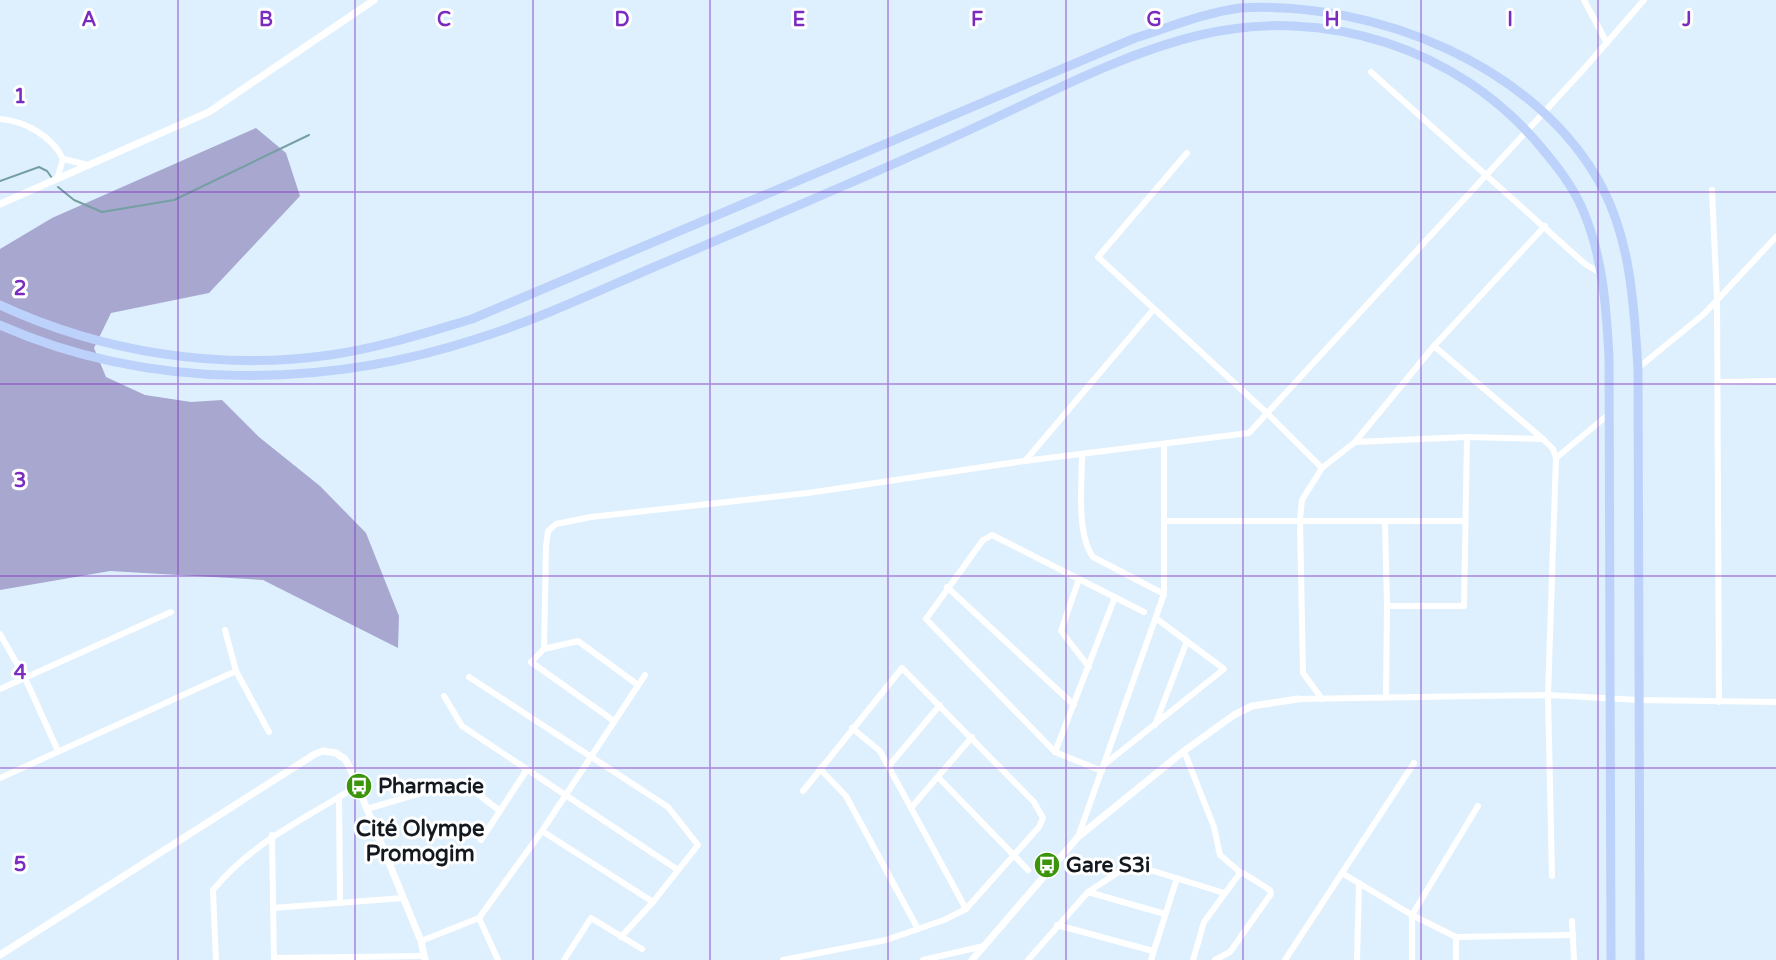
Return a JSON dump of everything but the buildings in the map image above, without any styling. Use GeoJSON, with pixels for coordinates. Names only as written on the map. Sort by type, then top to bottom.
{"type":"FeatureCollection","features":[{"type":"Feature","properties":{"kind":"highway"},"geometry":{"type":"LineString","coordinates":[[0,305],[39,323],[110,344],[175,356],[265,359],[330,355],[406,339],[472,319],[1135,38],[1200,17],[1240,8],[1292,5],[1336,10],[1414,29],[1486,65],[1544,113],[1578,149],[1602,188],[1617,225],[1633,292],[1638,368],[1640,960]]}},
{"type":"Feature","properties":{"kind":"highway"},"geometry":{"type":"LineString","coordinates":[[0,325],[34,340],[94,357],[164,371],[266,376],[332,371],[399,359],[478,339],[553,310],[838,190],[1142,53],[1200,35],[1238,28],[1293,25],[1334,28],[1397,46],[1449,70],[1492,97],[1527,131],[1557,166],[1580,204],[1603,274],[1609,356],[1611,960]]}},
{"type":"Feature","properties":{"kind":"street"},"geometry":{"type":"LineString","coordinates":[[0,204],[209,112],[374,0]]}},
{"type":"Feature","properties":{"kind":"street"},"geometry":{"type":"LineString","coordinates":[[1584,0],[1607,43]]}},
{"type":"Feature","properties":{"kind":"street"},"geometry":{"type":"LineString","coordinates":[[544,649],[547,539],[548,531],[556,524],[611,515],[808,493],[1024,461],[1249,433],[1544,113],[1644,0]]}},
{"type":"Feature","properties":{"kind":"street"},"geometry":{"type":"LineString","coordinates":[[1371,72],[1585,264],[1603,274]]}},
{"type":"Feature","properties":{"kind":"street"},"geometry":{"type":"LineString","coordinates":[[0,119],[19,123],[50,140],[63,159],[71,163],[88,165]]}},
{"type":"Feature","properties":{"kind":"street"},"geometry":{"type":"LineString","coordinates":[[1187,153],[1098,257],[1268,414],[1322,468]]}},
{"type":"Feature","properties":{"kind":"street"},"geometry":{"type":"LineString","coordinates":[[57,179],[63,159]]}},
{"type":"Feature","properties":{"kind":"street"},"geometry":{"type":"LineString","coordinates":[[1712,190],[1717,299],[1719,702]]}},
{"type":"Feature","properties":{"kind":"street"},"geometry":{"type":"LineString","coordinates":[[1322,699],[1303,673],[1300,519],[1302,500],[1322,468],[1355,442],[1434,346],[1545,226]]}},
{"type":"Feature","properties":{"kind":"street"},"geometry":{"type":"LineString","coordinates":[[1638,368],[1704,314],[1776,237]]}},
{"type":"Feature","properties":{"kind":"street"},"geometry":{"type":"LineString","coordinates":[[1024,461],[1153,310]]}},
{"type":"Feature","properties":{"kind":"street"},"geometry":{"type":"LineString","coordinates":[[1434,346],[1543,439],[1556,458],[1548,695],[1552,876]]}},
{"type":"Feature","properties":{"kind":"street"},"geometry":{"type":"LineString","coordinates":[[1718,382],[1776,381]]}},
{"type":"Feature","properties":{"kind":"street"},"geometry":{"type":"LineString","coordinates":[[1556,458],[1565,453],[1609,413]]}},
{"type":"Feature","properties":{"kind":"street"},"geometry":{"type":"LineString","coordinates":[[1355,442],[1467,437],[1543,439]]}},
{"type":"Feature","properties":{"kind":"street"},"geometry":{"type":"LineString","coordinates":[[1387,606],[1464,606],[1467,437]]}},
{"type":"Feature","properties":{"kind":"street"},"geometry":{"type":"LineString","coordinates":[[1078,837],[1164,594],[1166,521],[1164,444]]}},
{"type":"Feature","properties":{"kind":"street"},"geometry":{"type":"LineString","coordinates":[[1082,455],[1083,534],[1086,547],[1093,556],[1164,594]]}},
{"type":"Feature","properties":{"kind":"street"},"geometry":{"type":"LineString","coordinates":[[1166,521],[1300,519],[1385,522],[1464,521]]}},
{"type":"Feature","properties":{"kind":"street"},"geometry":{"type":"LineString","coordinates":[[1385,522],[1386,697]]}},
{"type":"Feature","properties":{"kind":"street"},"geometry":{"type":"LineString","coordinates":[[1103,768],[1055,752],[926,619],[947,586],[983,540],[992,535],[1144,612]]}},
{"type":"Feature","properties":{"kind":"street"},"geometry":{"type":"LineString","coordinates":[[1079,579],[1061,631],[1089,667]]}},
{"type":"Feature","properties":{"kind":"street"},"geometry":{"type":"LineString","coordinates":[[947,586],[1074,705]]}},
{"type":"Feature","properties":{"kind":"street"},"geometry":{"type":"LineString","coordinates":[[1055,752],[1115,597]]}},
{"type":"Feature","properties":{"kind":"street"},"geometry":{"type":"LineString","coordinates":[[0,689],[171,612]]}},
{"type":"Feature","properties":{"kind":"street"},"geometry":{"type":"LineString","coordinates":[[1103,768],[1224,669],[1157,619]]}},
{"type":"Feature","properties":{"kind":"street"},"geometry":{"type":"LineString","coordinates":[[225,630],[236,671],[269,732]]}},
{"type":"Feature","properties":{"kind":"street"},"geometry":{"type":"LineString","coordinates":[[0,634],[26,678],[58,752]]}},
{"type":"Feature","properties":{"kind":"street"},"geometry":{"type":"LineString","coordinates":[[614,721],[531,662],[544,649],[578,640],[638,685]]}},
{"type":"Feature","properties":{"kind":"street"},"geometry":{"type":"LineString","coordinates":[[1155,725],[1187,641]]}},
{"type":"Feature","properties":{"kind":"street"},"geometry":{"type":"LineString","coordinates":[[783,960],[886,940],[966,909],[1040,827],[1043,819],[1034,802],[972,736],[902,668],[803,791]]}},
{"type":"Feature","properties":{"kind":"street"},"geometry":{"type":"LineString","coordinates":[[0,778],[236,671]]}},
{"type":"Feature","properties":{"kind":"street"},"geometry":{"type":"LineString","coordinates":[[421,941],[479,918],[567,795],[645,675]]}},
{"type":"Feature","properties":{"kind":"street"},"geometry":{"type":"LineString","coordinates":[[469,677],[668,807],[698,844],[653,902],[621,937]]}},
{"type":"Feature","properties":{"kind":"street"},"geometry":{"type":"LineString","coordinates":[[972,960],[1078,837],[1184,751],[1234,715],[1252,706],[1298,699],[1548,695],[1639,700],[1776,702]]}},
{"type":"Feature","properties":{"kind":"street"},"geometry":{"type":"LineString","coordinates":[[444,696],[462,726],[526,771],[567,795],[678,870]]}},
{"type":"Feature","properties":{"kind":"street"},"geometry":{"type":"LineString","coordinates":[[888,767],[940,705]]}},
{"type":"Feature","properties":{"kind":"street"},"geometry":{"type":"LineString","coordinates":[[852,728],[880,751],[966,909]]}},
{"type":"Feature","properties":{"kind":"street"},"geometry":{"type":"LineString","coordinates":[[911,808],[972,736]]}},
{"type":"Feature","properties":{"kind":"street"},"geometry":{"type":"LineString","coordinates":[[0,955],[315,754],[329,751],[345,759],[421,941],[424,958],[274,959],[272,835]]}},
{"type":"Feature","properties":{"kind":"street"},"geometry":{"type":"LineString","coordinates":[[1184,751],[1214,827],[1220,855],[1241,873],[1270,890],[1271,894],[1230,952],[1215,960]]}},
{"type":"Feature","properties":{"kind":"street"},"geometry":{"type":"LineString","coordinates":[[1285,960],[1414,764]]}},
{"type":"Feature","properties":{"kind":"street"},"geometry":{"type":"LineString","coordinates":[[820,770],[846,796],[918,929]]}},
{"type":"Feature","properties":{"kind":"street"},"geometry":{"type":"LineString","coordinates":[[481,840],[526,771]]}},
{"type":"Feature","properties":{"kind":"street"},"geometry":{"type":"LineString","coordinates":[[938,777],[1028,870]]}},
{"type":"Feature","properties":{"kind":"street"},"geometry":{"type":"LineString","coordinates":[[367,809],[461,781],[500,811]]}},
{"type":"Feature","properties":{"kind":"street"},"geometry":{"type":"LineString","coordinates":[[216,960],[213,890],[245,855],[272,835],[357,786]]}},
{"type":"Feature","properties":{"kind":"street"},"geometry":{"type":"LineString","coordinates":[[339,797],[340,902]]}},
{"type":"Feature","properties":{"kind":"street"},"geometry":{"type":"LineString","coordinates":[[1412,960],[1412,915],[1478,806]]}},
{"type":"Feature","properties":{"kind":"street"},"geometry":{"type":"LineString","coordinates":[[542,831],[653,902]]}},
{"type":"Feature","properties":{"kind":"street"},"geometry":{"type":"LineString","coordinates":[[1030,960],[1057,925],[1088,892],[1131,864],[1224,893]]}},
{"type":"Feature","properties":{"kind":"street"},"geometry":{"type":"LineString","coordinates":[[1193,960],[1204,922],[1241,873]]}},
{"type":"Feature","properties":{"kind":"street"},"geometry":{"type":"LineString","coordinates":[[1342,873],[1412,915],[1456,937],[1573,935]]}},
{"type":"Feature","properties":{"kind":"street"},"geometry":{"type":"LineString","coordinates":[[1151,960],[1177,878]]}},
{"type":"Feature","properties":{"kind":"street"},"geometry":{"type":"LineString","coordinates":[[1357,960],[1359,883]]}},
{"type":"Feature","properties":{"kind":"street"},"geometry":{"type":"LineString","coordinates":[[1088,892],[1165,914]]}},
{"type":"Feature","properties":{"kind":"street"},"geometry":{"type":"LineString","coordinates":[[273,908],[403,898]]}},
{"type":"Feature","properties":{"kind":"street"},"geometry":{"type":"LineString","coordinates":[[479,918],[498,960]]}},
{"type":"Feature","properties":{"kind":"street"},"geometry":{"type":"LineString","coordinates":[[564,960],[591,918],[642,949]]}},
{"type":"Feature","properties":{"kind":"street"},"geometry":{"type":"LineString","coordinates":[[1572,921],[1574,960]]}},
{"type":"Feature","properties":{"kind":"street"},"geometry":{"type":"LineString","coordinates":[[1057,925],[1153,951]]}},
{"type":"Feature","properties":{"kind":"street"},"geometry":{"type":"LineString","coordinates":[[1456,937],[1456,960]]}},
{"type":"Feature","properties":{"kind":"street"},"geometry":{"type":"LineString","coordinates":[[923,960],[984,946]]}},
{"type":"Feature","properties":{"kind":"street"},"geometry":{"type":"LineString","coordinates":[[820,952],[822,960]]}},
{"type":"Feature","properties":{"kind":"shaded area"},"geometry":{"type":"Polygon","coordinates":[[[256,128],[286,153],[300,196],[209,293],[111,313],[94,348],[106,377],[145,395],[191,402],[222,400],[259,437],[320,486],[366,533],[399,616],[398,648],[263,580],[110,571],[0,590],[0,249],[52,218],[256,128]]]}},
{"type":"Feature","properties":{"kind":"waterway"},"geometry":{"type":"LineString","coordinates":[[58,187],[74,200],[102,212],[174,200],[309,135]]}},
{"type":"Feature","properties":{"kind":"waterway"},"geometry":{"type":"LineString","coordinates":[[0,181],[39,167],[47,171],[52,178]]}},
{"type":"Feature","properties":{"kind":"place","name":"Pharmacie"},"geometry":{"type":"Point","coordinates":[359,786]}},
{"type":"Feature","properties":{"kind":"place","name":"Gare S3i"},"geometry":{"type":"Point","coordinates":[1047,865]}},
{"type":"Feature","properties":{"kind":"district","name":"Cité Olympe Promogim"},"geometry":{"type":"Point","coordinates":[420,842]}}]}
